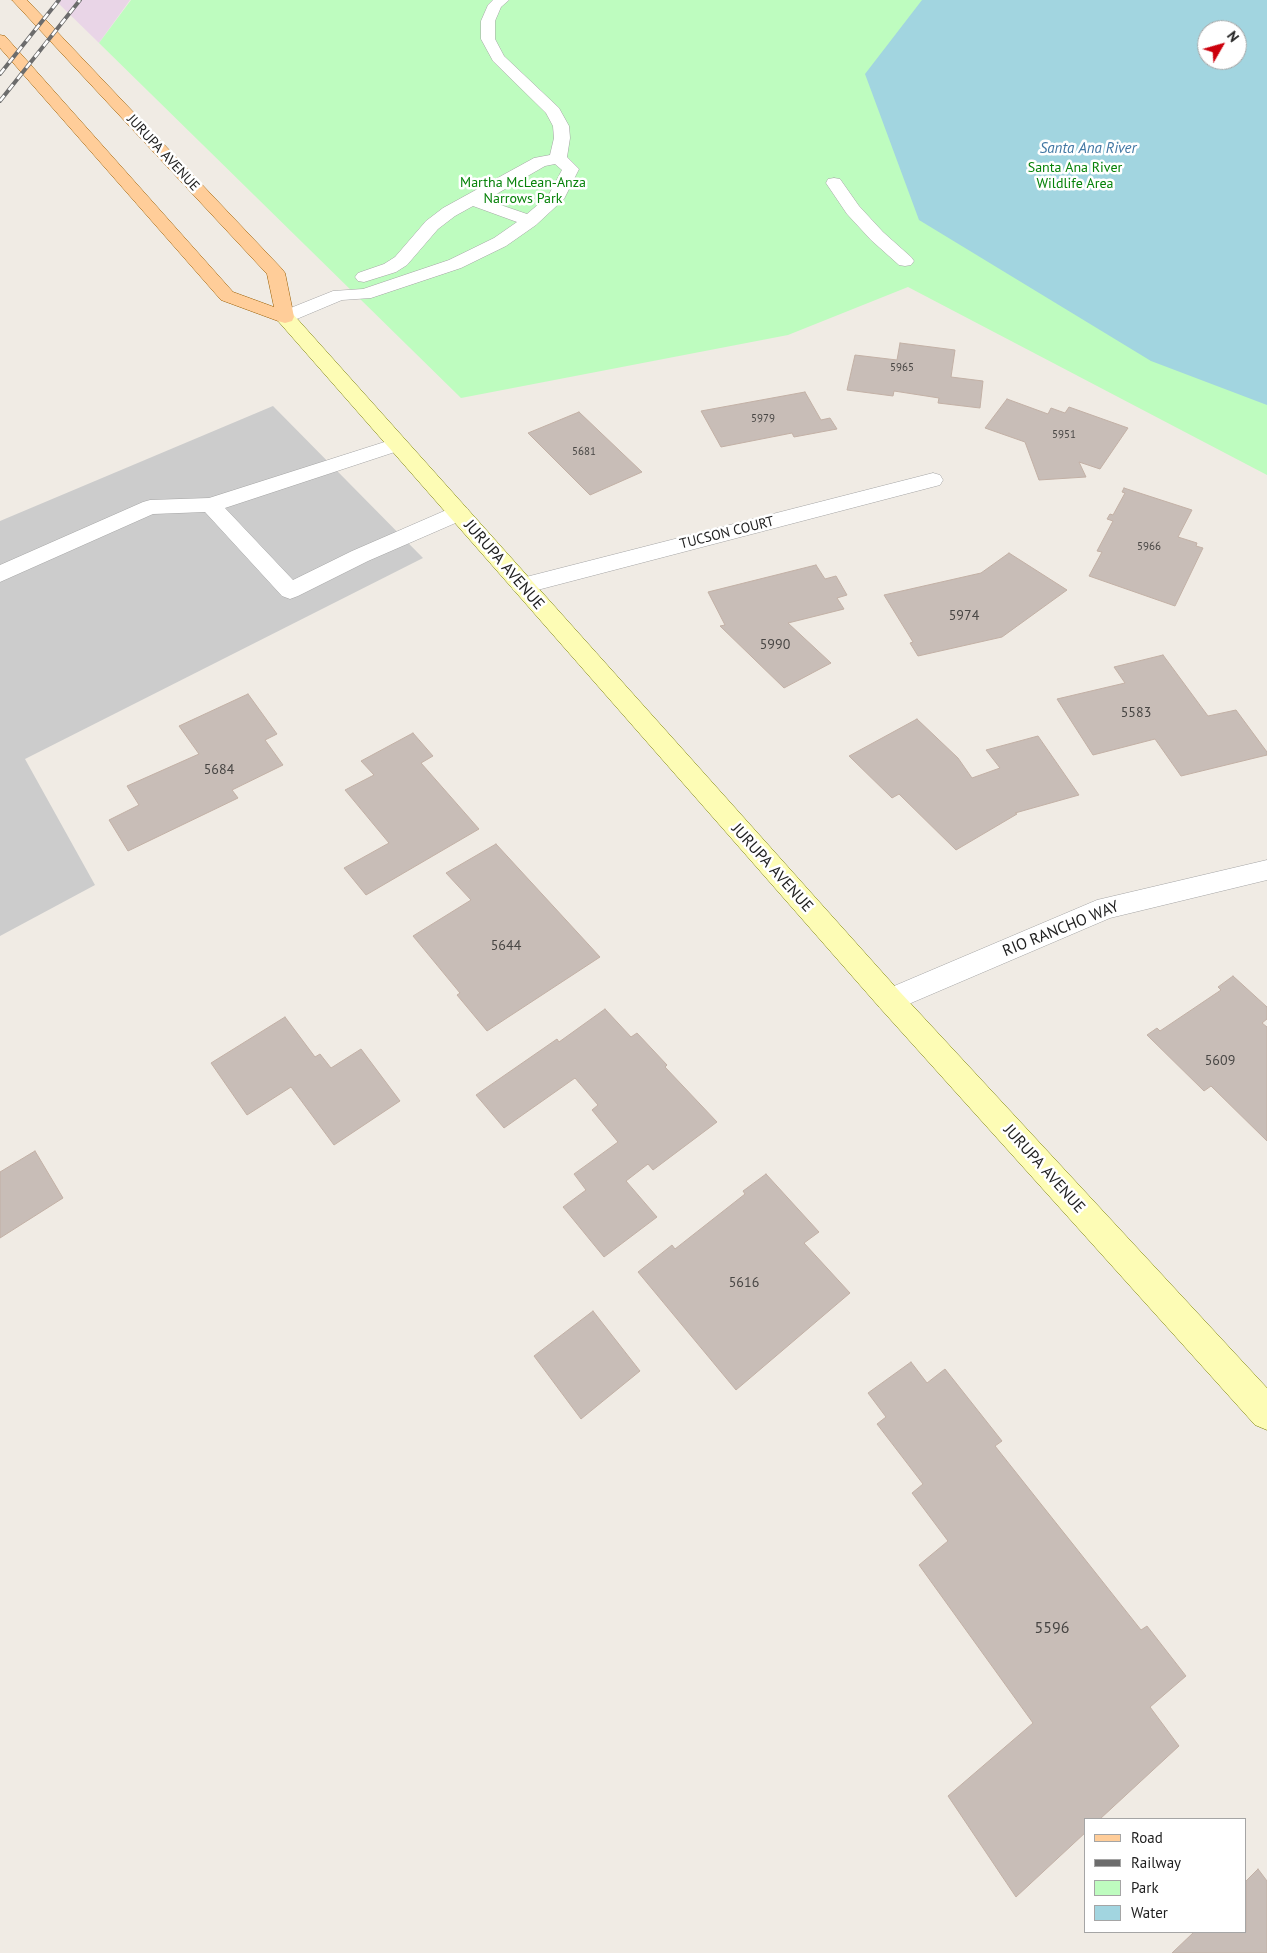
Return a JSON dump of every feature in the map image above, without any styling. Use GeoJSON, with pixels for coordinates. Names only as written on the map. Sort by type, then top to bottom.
{"type":"FeatureCollection","features":[{"type":"Feature","properties":{"kind":"main road","name":"JURUPA AVENUE"},"geometry":{"type":"LineString","coordinates":[[19,0],[276,273],[285,317]]}},
{"type":"Feature","properties":{"kind":"main road","name":"JURUPA AVENUE"},"geometry":{"type":"LineString","coordinates":[[0,39],[227,296],[285,317],[890,1000],[1267,1413]]}},
{"type":"Feature","properties":{"kind":"street"},"geometry":{"type":"LineString","coordinates":[[502,0],[495,5],[488,21],[488,39],[498,58],[554,110],[562,126],[558,158]]}},
{"type":"Feature","properties":{"kind":"street"},"geometry":{"type":"LineString","coordinates":[[285,317],[339,295],[364,294],[455,264],[500,242],[530,221],[555,199],[571,169],[558,158]]}},
{"type":"Feature","properties":{"kind":"street"},"geometry":{"type":"LineString","coordinates":[[339,295],[353,281],[390,268],[401,261],[432,225],[448,212],[503,184],[540,162],[558,158]]}},
{"type":"Feature","properties":{"kind":"street"},"geometry":{"type":"LineString","coordinates":[[834,183],[853,210],[876,236],[905,261]]}},
{"type":"Feature","properties":{"kind":"street"},"geometry":{"type":"LineString","coordinates":[[471,200],[530,221]]}},
{"type":"Feature","properties":{"kind":"street"},"geometry":{"type":"LineString","coordinates":[[0,574],[150,507],[210,506],[397,444]]}},
{"type":"Feature","properties":{"kind":"street","name":"TUCSON COURT"},"geometry":{"type":"LineString","coordinates":[[522,586],[933,480]]}},
{"type":"Feature","properties":{"kind":"street"},"geometry":{"type":"LineString","coordinates":[[210,506],[290,592],[360,556],[458,514]]}},
{"type":"Feature","properties":{"kind":"street","name":"RIO RANCHO WAY"},"geometry":{"type":"LineString","coordinates":[[890,1000],[1106,908],[1267,870]]}},
{"type":"Feature","properties":{"kind":"shaded area"},"geometry":{"type":"Polygon","coordinates":[[[55,0],[130,0],[99,43],[55,0]]]}},
{"type":"Feature","properties":{"kind":"shaded area"},"geometry":{"type":"Polygon","coordinates":[[[273,406],[423,558],[25,759],[95,885],[0,936],[0,521],[273,406]]]}},
{"type":"Feature","properties":{"kind":"green space","name":"Martha McLean-Anza Narrows Park"},"geometry":{"type":"Polygon","coordinates":[[[131,0],[1267,0],[1267,475],[908,287],[788,335],[461,398],[99,43],[131,0]]]}},
{"type":"Feature","properties":{"kind":"water","name":"Santa Ana River"},"geometry":{"type":"Polygon","coordinates":[[[922,0],[1267,0],[1267,405],[1151,361],[919,220],[865,74],[922,0]]]}},
{"type":"Feature","properties":{"kind":"building"},"geometry":{"type":"Polygon","coordinates":[[[900,343],[955,350],[951,377],[983,381],[980,408],[938,403],[939,398],[894,391],[893,396],[847,390],[855,355],[897,360],[900,343]]]}},
{"type":"Feature","properties":{"kind":"building"},"geometry":{"type":"Polygon","coordinates":[[[805,392],[821,420],[830,418],[837,429],[794,437],[792,433],[721,447],[701,411],[805,392]]]}},
{"type":"Feature","properties":{"kind":"building"},"geometry":{"type":"Polygon","coordinates":[[[1007,399],[1048,414],[1051,408],[1065,413],[1069,407],[1128,428],[1100,469],[1079,462],[1086,477],[1039,480],[1025,442],[985,428],[1007,399]]]}},
{"type":"Feature","properties":{"kind":"building"},"geometry":{"type":"Polygon","coordinates":[[[579,412],[642,472],[590,495],[528,433],[579,412]]]}},
{"type":"Feature","properties":{"kind":"building"},"geometry":{"type":"Polygon","coordinates":[[[1124,488],[1192,510],[1178,537],[1197,543],[1196,546],[1203,548],[1175,606],[1089,576],[1102,552],[1097,551],[1113,521],[1107,519],[1110,514],[1113,515],[1125,493],[1122,492],[1124,488]]]}},
{"type":"Feature","properties":{"kind":"building"},"geometry":{"type":"Polygon","coordinates":[[[1009,553],[1067,590],[1002,637],[918,656],[910,643],[913,642],[884,595],[981,573],[1009,553]]]}},
{"type":"Feature","properties":{"kind":"building"},"geometry":{"type":"Polygon","coordinates":[[[816,565],[825,579],[836,576],[847,595],[837,598],[844,609],[788,623],[831,663],[784,688],[720,626],[725,625],[708,592],[816,565]]]}},
{"type":"Feature","properties":{"kind":"building"},"geometry":{"type":"Polygon","coordinates":[[[1163,655],[1208,716],[1236,710],[1267,752],[1267,755],[1181,776],[1155,739],[1093,755],[1057,699],[1125,683],[1114,667],[1163,655]]]}},
{"type":"Feature","properties":{"kind":"building"},"geometry":{"type":"Polygon","coordinates":[[[248,694],[277,734],[265,740],[283,765],[232,790],[238,798],[128,851],[109,820],[139,805],[127,786],[199,754],[179,726],[248,694]]]}},
{"type":"Feature","properties":{"kind":"building"},"geometry":{"type":"Polygon","coordinates":[[[917,719],[958,758],[972,778],[1000,768],[986,750],[1038,736],[1079,795],[1015,813],[1017,814],[956,850],[899,794],[892,798],[849,756],[917,719]]]}},
{"type":"Feature","properties":{"kind":"building"},"geometry":{"type":"Polygon","coordinates":[[[413,733],[433,756],[421,763],[479,829],[366,895],[344,868],[389,843],[345,790],[374,775],[361,761],[413,733]]]}},
{"type":"Feature","properties":{"kind":"building"},"geometry":{"type":"Polygon","coordinates":[[[496,844],[600,957],[487,1031],[457,995],[460,993],[413,936],[471,900],[446,873],[496,844]]]}},
{"type":"Feature","properties":{"kind":"building"},"geometry":{"type":"Polygon","coordinates":[[[1233,976],[1267,1007],[1267,1019],[1262,1023],[1267,1027],[1267,1141],[1211,1086],[1204,1091],[1147,1035],[1157,1028],[1160,1031],[1221,990],[1218,987],[1233,976]]]}},
{"type":"Feature","properties":{"kind":"building"},"geometry":{"type":"Polygon","coordinates":[[[605,1009],[631,1037],[637,1033],[667,1065],[665,1067],[717,1122],[653,1170],[648,1164],[626,1181],[657,1217],[604,1257],[563,1207],[586,1190],[574,1174],[618,1142],[592,1110],[598,1105],[575,1078],[504,1128],[476,1095],[557,1039],[559,1042],[605,1009]]]}},
{"type":"Feature","properties":{"kind":"building"},"geometry":{"type":"Polygon","coordinates":[[[285,1017],[315,1057],[320,1054],[331,1068],[361,1049],[400,1101],[334,1145],[291,1087],[247,1115],[211,1063],[285,1017]]]}},
{"type":"Feature","properties":{"kind":"building"},"geometry":{"type":"Polygon","coordinates":[[[35,1151],[63,1198],[0,1238],[0,1172],[35,1151]]]}},
{"type":"Feature","properties":{"kind":"building"},"geometry":{"type":"Polygon","coordinates":[[[766,1174],[819,1232],[804,1243],[850,1293],[736,1390],[638,1272],[672,1245],[675,1249],[745,1194],[743,1191],[766,1174]]]}},
{"type":"Feature","properties":{"kind":"building"},"geometry":{"type":"Polygon","coordinates":[[[593,1311],[640,1371],[581,1419],[534,1356],[593,1311]]]}},
{"type":"Feature","properties":{"kind":"building"},"geometry":{"type":"Polygon","coordinates":[[[911,1362],[927,1383],[945,1369],[1002,1441],[995,1446],[1141,1630],[1147,1626],[1186,1676],[1150,1707],[1179,1746],[1101,1818],[1084,1818],[1084,1834],[1016,1897],[948,1796],[1033,1723],[919,1565],[948,1541],[912,1493],[923,1484],[877,1424],[886,1417],[868,1393],[911,1362]]]}},
{"type":"Feature","properties":{"kind":"building"},"geometry":{"type":"Polygon","coordinates":[[[1258,1869],[1267,1881],[1267,1953],[1172,1953],[1193,1933],[1247,1933],[1247,1880],[1258,1869]]]}},
{"type":"Feature","properties":{"kind":"railway"},"geometry":{"type":"LineString","coordinates":[[0,74],[59,0]]}},
{"type":"Feature","properties":{"kind":"railway"},"geometry":{"type":"LineString","coordinates":[[0,101],[80,0]]}},
{"type":"Feature","properties":{"kind":"park label","name":"Santa Ana River Wildlife Area"},"geometry":{"type":"Point","coordinates":[1075,176]}}]}
